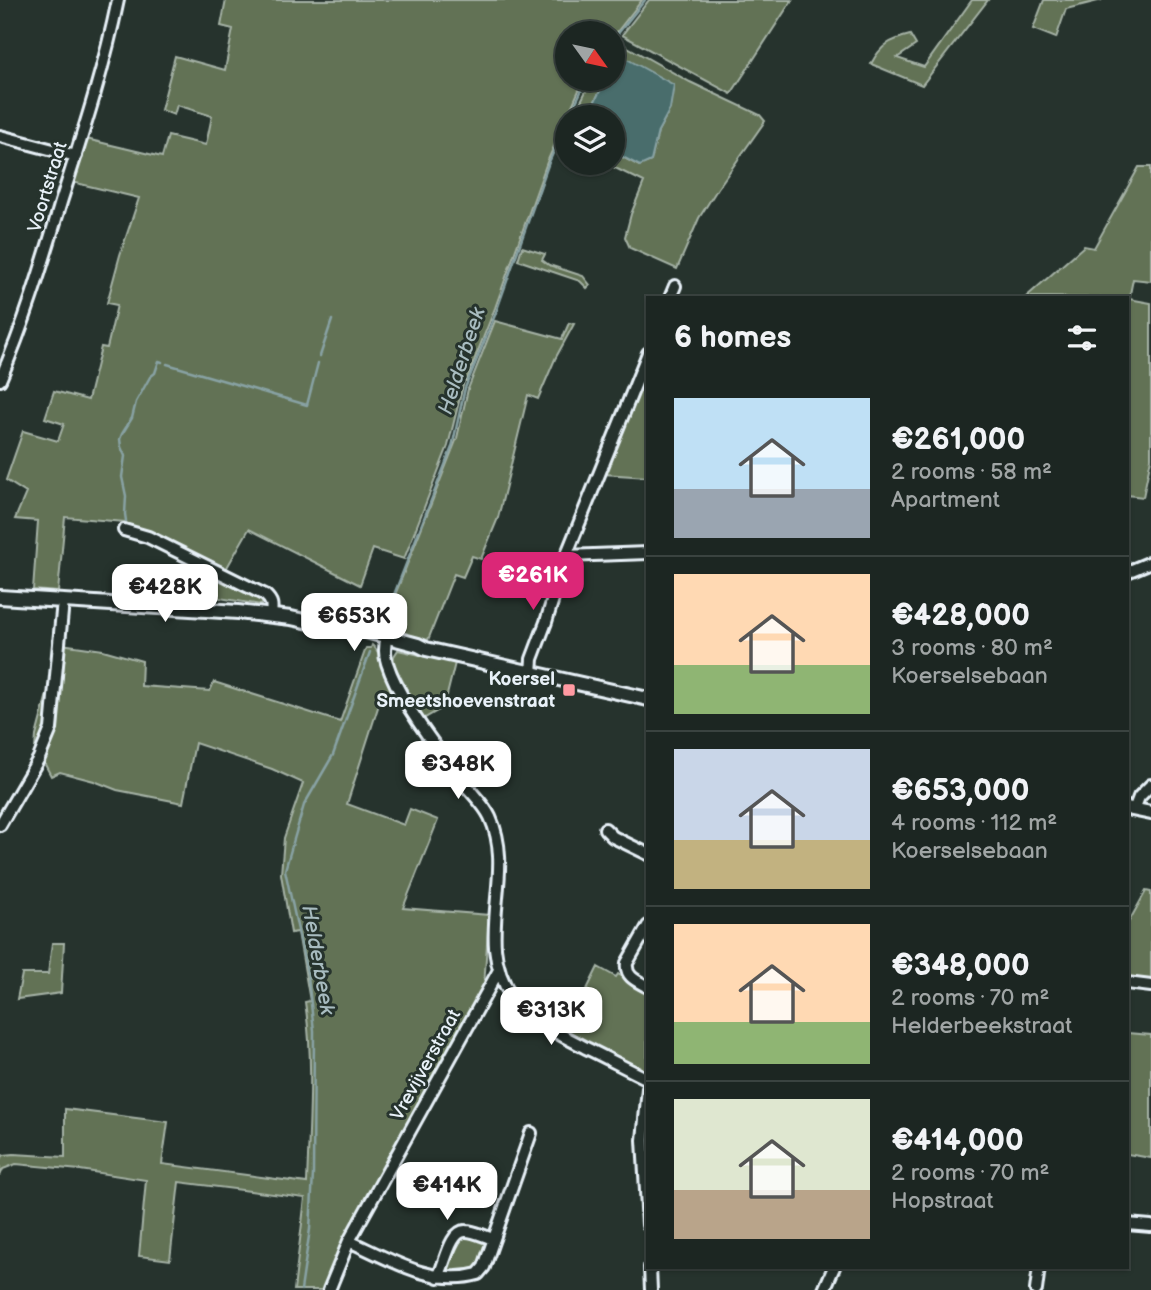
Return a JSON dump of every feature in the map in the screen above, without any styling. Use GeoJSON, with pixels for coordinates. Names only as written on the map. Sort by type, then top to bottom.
{"type":"FeatureCollection","features":[{"type":"Feature","properties":{"kind":"street","name":"Voortstraat"},"geometry":{"type":"LineString","coordinates":[[0,380],[23,322],[76,156],[118,0]]}},
{"type":"Feature","properties":{"kind":"street"},"geometry":{"type":"LineString","coordinates":[[0,136],[76,156]]}},
{"type":"Feature","properties":{"kind":"street"},"geometry":{"type":"LineString","coordinates":[[671,296],[675,286]]}},
{"type":"Feature","properties":{"kind":"street"},"geometry":{"type":"LineString","coordinates":[[531,673],[532,659],[550,612],[566,556],[646,358]]}},
{"type":"Feature","properties":{"kind":"street"},"geometry":{"type":"LineString","coordinates":[[124,530],[148,537],[265,595],[272,604],[271,616]]}},
{"type":"Feature","properties":{"kind":"street"},"geometry":{"type":"LineString","coordinates":[[566,556],[646,553]]}},
{"type":"Feature","properties":{"kind":"street"},"geometry":{"type":"LineString","coordinates":[[1129,571],[1151,562]]}},
{"type":"Feature","properties":{"kind":"street"},"geometry":{"type":"LineString","coordinates":[[0,597],[238,612],[291,618],[333,627],[352,635],[386,640],[416,649],[426,649],[646,699]]}},
{"type":"Feature","properties":{"kind":"street"},"geometry":{"type":"LineString","coordinates":[[0,825],[39,758],[51,729],[63,601]]}},
{"type":"Feature","properties":{"kind":"street"},"geometry":{"type":"LineString","coordinates":[[386,640],[386,661],[398,688],[417,720],[489,815],[497,838],[499,863],[494,942],[499,970],[511,995],[528,1015],[548,1028],[646,1078]]}},
{"type":"Feature","properties":{"kind":"street"},"geometry":{"type":"LineString","coordinates":[[1151,785],[1131,809],[1151,813]]}},
{"type":"Feature","properties":{"kind":"street"},"geometry":{"type":"LineString","coordinates":[[605,829],[614,837],[646,853]]}},
{"type":"Feature","properties":{"kind":"street"},"geometry":{"type":"LineString","coordinates":[[646,930],[626,969],[631,977],[646,986]]}},
{"type":"Feature","properties":{"kind":"street","name":"Vrevijverstraat"},"geometry":{"type":"LineString","coordinates":[[329,1290],[349,1241],[499,970]]}},
{"type":"Feature","properties":{"kind":"street"},"geometry":{"type":"LineString","coordinates":[[1129,983],[1151,986]]}},
{"type":"Feature","properties":{"kind":"street"},"geometry":{"type":"LineString","coordinates":[[646,1109],[643,1140],[646,1191]]}},
{"type":"Feature","properties":{"kind":"street"},"geometry":{"type":"LineString","coordinates":[[349,1241],[426,1275],[447,1278],[478,1274],[484,1267],[531,1133]]}},
{"type":"Feature","properties":{"kind":"street"},"geometry":{"type":"LineString","coordinates":[[1129,1224],[1151,1227]]}},
{"type":"Feature","properties":{"kind":"street"},"geometry":{"type":"LineString","coordinates":[[439,1277],[453,1238],[458,1233],[469,1231],[494,1239]]}},
{"type":"Feature","properties":{"kind":"street"},"geometry":{"type":"LineString","coordinates":[[650,1269],[651,1290]]}},
{"type":"Feature","properties":{"kind":"street"},"geometry":{"type":"LineString","coordinates":[[824,1290],[833,1269]]}},
{"type":"Feature","properties":{"kind":"street"},"geometry":{"type":"LineString","coordinates":[[1036,1290],[1039,1269]]}},
{"type":"Feature","properties":{"kind":"green space"},"geometry":{"type":"Polygon","coordinates":[[[226,0],[642,0],[625,22],[555,21],[555,91],[579,91],[572,105],[555,105],[555,144],[495,308],[464,381],[448,446],[404,559],[373,549],[360,585],[249,529],[225,571],[125,522],[65,517],[58,592],[33,590],[38,521],[15,519],[26,493],[6,480],[23,431],[58,441],[64,424],[45,418],[54,391],[88,400],[101,347],[107,348],[117,305],[107,303],[139,198],[72,182],[86,139],[162,157],[168,136],[206,145],[212,116],[177,105],[174,115],[161,110],[175,56],[225,70],[233,29],[221,26],[226,0]]]}},
{"type":"Feature","properties":{"kind":"green space"},"geometry":{"type":"Polygon","coordinates":[[[649,0],[792,0],[731,94],[625,37],[625,31],[649,0]]]}},
{"type":"Feature","properties":{"kind":"green space"},"geometry":{"type":"Polygon","coordinates":[[[972,0],[988,0],[922,85],[871,64],[887,44],[910,35],[916,45],[897,58],[924,67],[972,0]]]}},
{"type":"Feature","properties":{"kind":"green space"},"geometry":{"type":"Polygon","coordinates":[[[1044,0],[1102,0],[1066,9],[1056,38],[1033,29],[1044,0]]]}},
{"type":"Feature","properties":{"kind":"green space"},"geometry":{"type":"Polygon","coordinates":[[[625,45],[690,82],[760,115],[765,121],[699,218],[677,269],[630,248],[625,237],[644,182],[625,173],[625,158],[639,166],[651,161],[658,131],[670,109],[625,61],[625,45]]]}},
{"type":"Feature","properties":{"kind":"green space"},"geometry":{"type":"Polygon","coordinates":[[[586,91],[600,91],[593,105],[579,105],[586,91]]]}},
{"type":"Feature","properties":{"kind":"green space"},"geometry":{"type":"Polygon","coordinates":[[[1139,167],[1151,167],[1151,281],[1133,279],[1129,299],[1129,296],[1027,296],[1084,246],[1094,248],[1139,167]]]}},
{"type":"Feature","properties":{"kind":"green space"},"geometry":{"type":"Polygon","coordinates":[[[522,247],[545,254],[542,260],[549,265],[583,276],[590,285],[587,288],[580,281],[518,260],[522,247]]]}},
{"type":"Feature","properties":{"kind":"green space"},"geometry":{"type":"Polygon","coordinates":[[[1129,299],[1151,303],[1151,458],[1143,497],[1129,495],[1129,299]]]}},
{"type":"Feature","properties":{"kind":"green space"},"geometry":{"type":"Polygon","coordinates":[[[495,321],[562,339],[569,323],[574,324],[538,399],[528,395],[498,518],[481,559],[472,556],[463,577],[454,574],[428,640],[382,628],[457,438],[468,389],[495,321]]]}},
{"type":"Feature","properties":{"kind":"green space"},"geometry":{"type":"Polygon","coordinates":[[[646,369],[646,477],[604,474],[646,369]]]}},
{"type":"Feature","properties":{"kind":"green space"},"geometry":{"type":"Polygon","coordinates":[[[200,566],[265,601],[261,605],[196,594],[200,566]]]}},
{"type":"Feature","properties":{"kind":"green space"},"geometry":{"type":"Polygon","coordinates":[[[61,644],[103,650],[142,661],[141,686],[210,691],[214,682],[340,722],[366,648],[371,648],[372,645],[379,654],[394,690],[381,698],[347,804],[404,825],[410,809],[438,820],[403,908],[489,915],[484,986],[360,1211],[325,1290],[294,1290],[305,1198],[179,1182],[170,1260],[139,1256],[146,1180],[16,1164],[3,1169],[0,1176],[0,1159],[4,1155],[65,1157],[65,1109],[168,1122],[162,1164],[307,1183],[310,1070],[305,1002],[310,1001],[298,932],[291,933],[281,874],[284,838],[303,783],[272,769],[195,743],[183,803],[117,790],[60,772],[51,776],[39,753],[34,762],[36,736],[61,644]]]}},
{"type":"Feature","properties":{"kind":"green space"},"geometry":{"type":"Polygon","coordinates":[[[398,650],[455,663],[444,707],[423,719],[393,663],[398,650]]]}},
{"type":"Feature","properties":{"kind":"green space"},"geometry":{"type":"Polygon","coordinates":[[[1146,891],[1151,892],[1151,984],[1129,981],[1129,921],[1146,891]]]}},
{"type":"Feature","properties":{"kind":"green space"},"geometry":{"type":"Polygon","coordinates":[[[52,943],[64,943],[61,993],[17,999],[22,974],[48,974],[52,943]]]}},
{"type":"Feature","properties":{"kind":"green space"},"geometry":{"type":"Polygon","coordinates":[[[598,967],[616,977],[618,974],[646,989],[646,1072],[566,1032],[598,967]]]}},
{"type":"Feature","properties":{"kind":"green space"},"geometry":{"type":"Polygon","coordinates":[[[1129,1033],[1151,1035],[1151,1158],[1129,1154],[1129,1033]]]}},
{"type":"Feature","properties":{"kind":"green space"},"geometry":{"type":"Polygon","coordinates":[[[463,1233],[484,1239],[489,1245],[479,1270],[446,1273],[454,1241],[463,1233]]]}},
{"type":"Feature","properties":{"kind":"water"},"geometry":{"type":"Polygon","coordinates":[[[625,58],[674,85],[670,109],[658,131],[651,161],[640,166],[625,158],[625,105],[593,105],[600,91],[625,91],[625,58]]]}},
{"type":"Feature","properties":{"kind":"waterway","name":"Helderbeek"},"geometry":{"type":"LineString","coordinates":[[625,25],[645,0]]}},
{"type":"Feature","properties":{"kind":"waterway","name":"Helderbeek"},"geometry":{"type":"LineString","coordinates":[[575,105],[581,91]]}},
{"type":"Feature","properties":{"kind":"waterway","name":"Helderbeek"},"geometry":{"type":"LineString","coordinates":[[388,610],[452,447],[465,388],[495,315],[555,149]]}},
{"type":"Feature","properties":{"kind":"waterway"},"geometry":{"type":"LineString","coordinates":[[320,356],[332,320]]}},
{"type":"Feature","properties":{"kind":"waterway"},"geometry":{"type":"LineString","coordinates":[[126,521],[126,496],[122,477],[125,456],[120,439],[132,418],[136,402],[155,373],[159,361],[162,362]]}},
{"type":"Feature","properties":{"kind":"waterway"},"geometry":{"type":"LineString","coordinates":[[167,364],[307,405],[318,363]]}},
{"type":"Feature","properties":{"kind":"waterway","name":"Helderbeek"},"geometry":{"type":"LineString","coordinates":[[301,1290],[310,1229],[313,1174],[314,1031],[308,977],[285,870],[304,805],[333,755],[370,652]]}},
{"type":"Feature","properties":{"kind":"place","name":"Koersel Smeetshoevenstraat"},"geometry":{"type":"Point","coordinates":[569,690]}}]}
